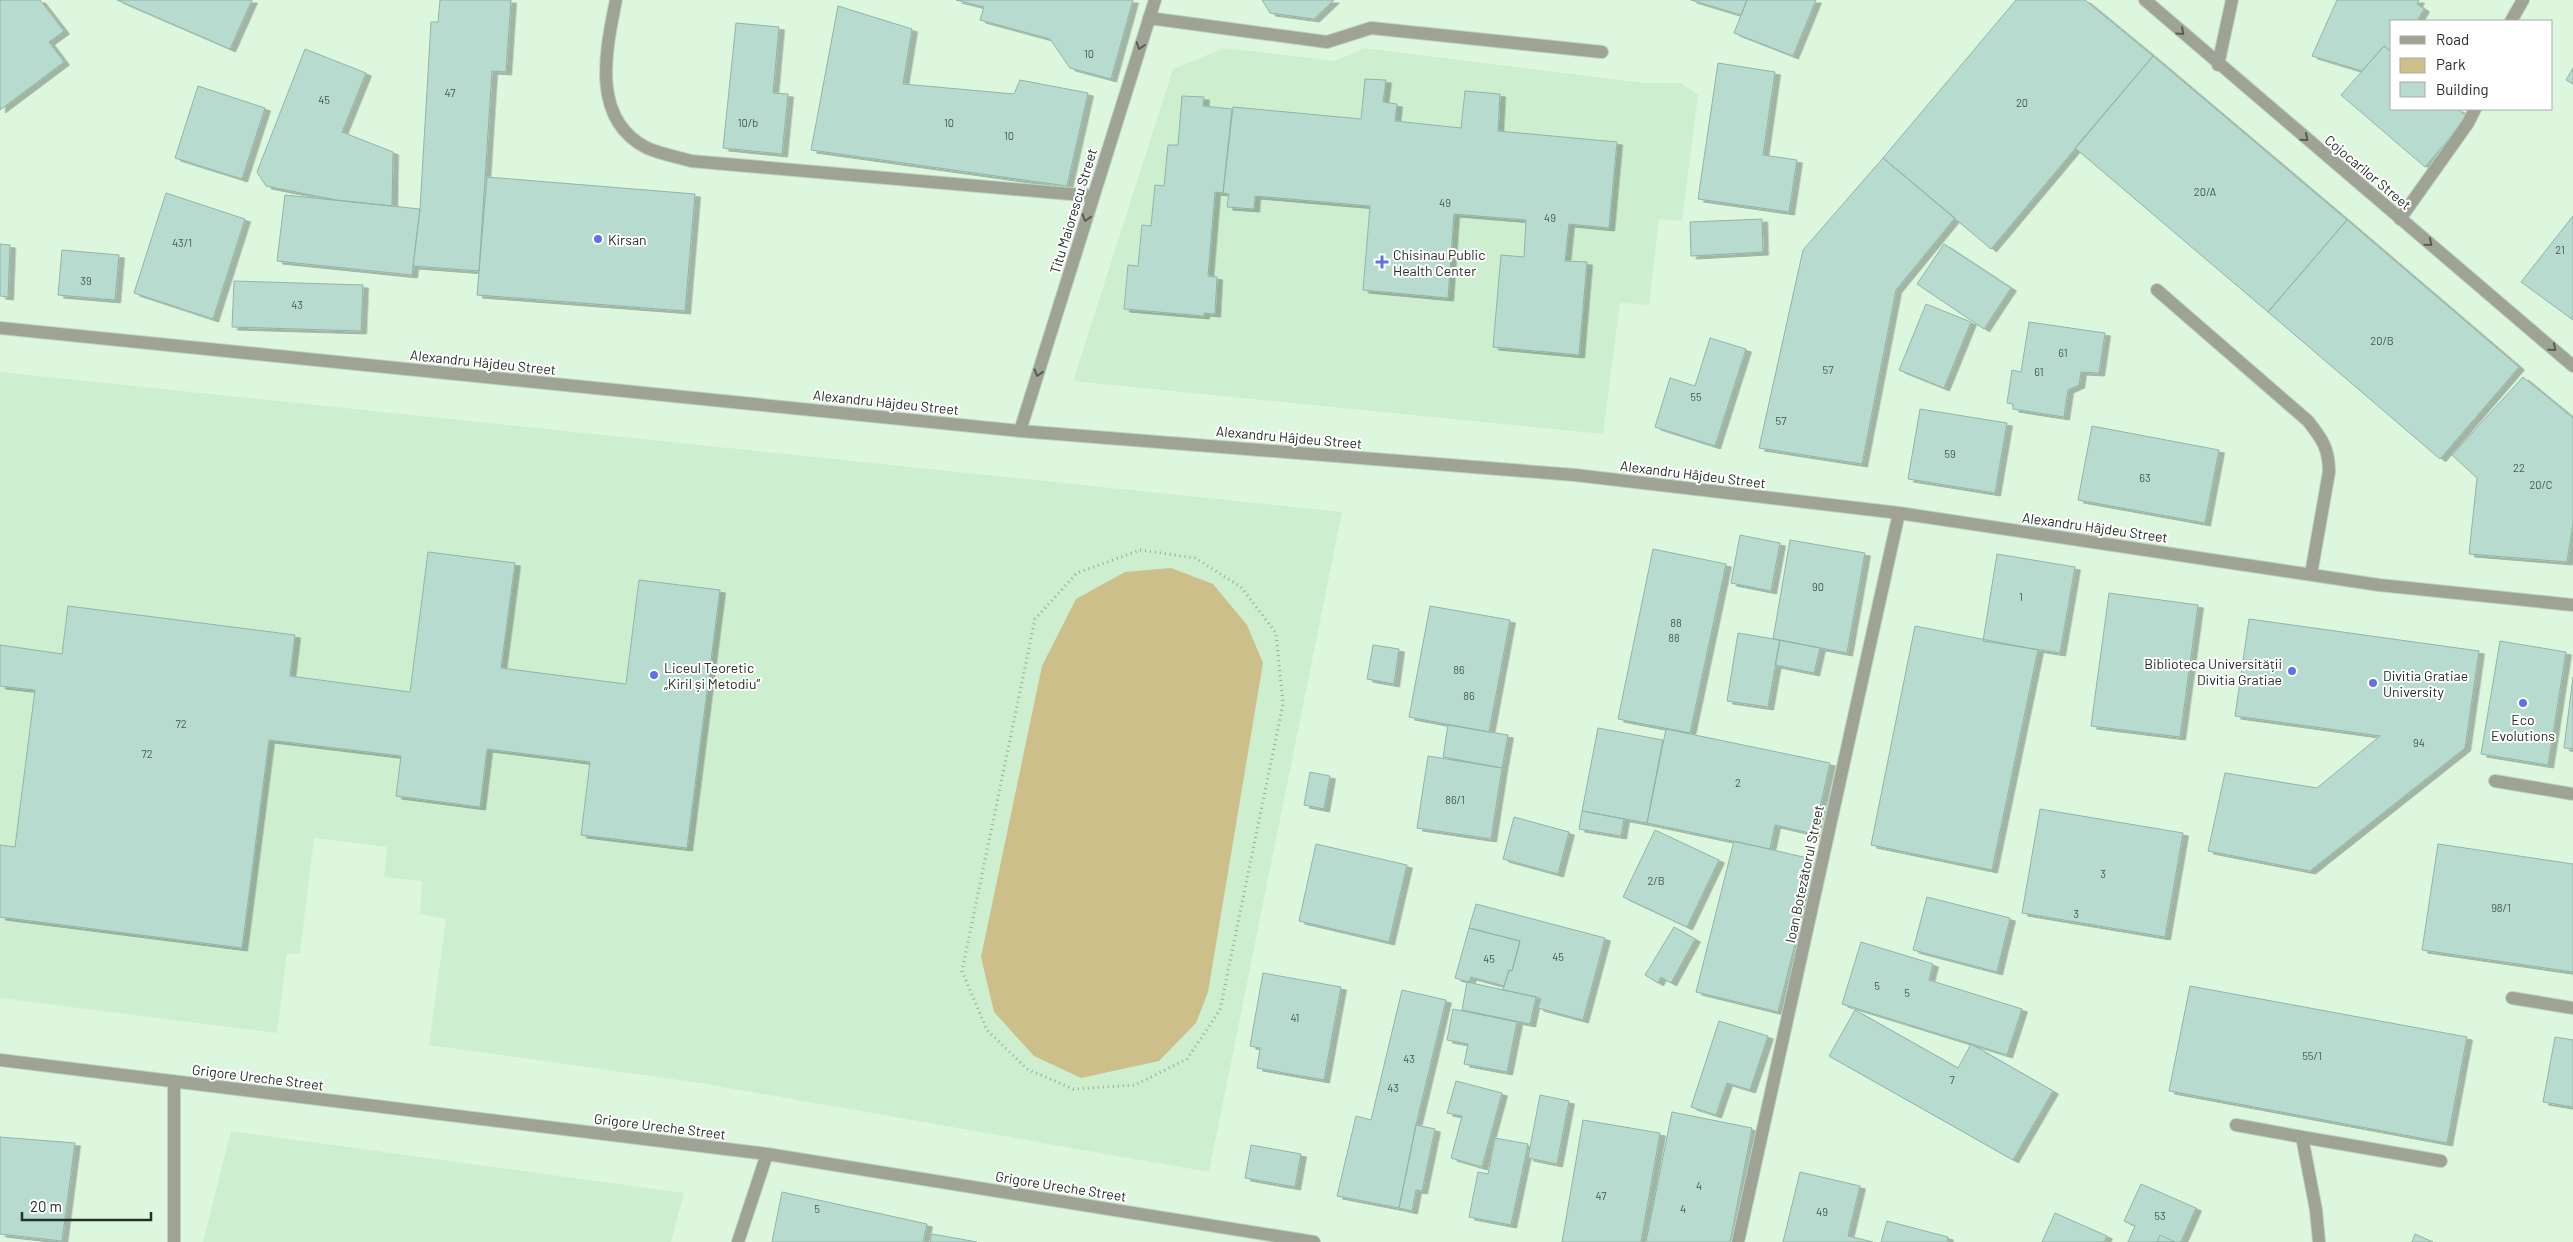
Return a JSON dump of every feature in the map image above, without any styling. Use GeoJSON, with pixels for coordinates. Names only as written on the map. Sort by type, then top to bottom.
{"type":"FeatureCollection","features":[{"type":"Feature","properties":{"kind":"street"},"geometry":{"type":"LineString","coordinates":[[616,0],[604,71],[606,93],[613,113],[621,126],[646,147],[691,161],[1093,196]]}},
{"type":"Feature","properties":{"kind":"street","name":"Titu Maiorescu Street"},"geometry":{"type":"LineString","coordinates":[[1020,431],[1155,0]]}},
{"type":"Feature","properties":{"kind":"street","name":"Cojocarilor Street"},"geometry":{"type":"LineString","coordinates":[[2145,0],[2218,65],[2573,366]]}},
{"type":"Feature","properties":{"kind":"street"},"geometry":{"type":"LineString","coordinates":[[2218,65],[2232,0]]}},
{"type":"Feature","properties":{"kind":"street"},"geometry":{"type":"LineString","coordinates":[[2512,20],[2523,0]]}},
{"type":"Feature","properties":{"kind":"street"},"geometry":{"type":"LineString","coordinates":[[1149,18],[1327,42],[1372,28],[1602,52]]}},
{"type":"Feature","properties":{"kind":"street"},"geometry":{"type":"LineString","coordinates":[[2400,219],[2468,123],[2474,110]]}},
{"type":"Feature","properties":{"kind":"street"},"geometry":{"type":"LineString","coordinates":[[2157,290],[2308,421],[2322,440],[2329,456],[2329,472],[2310,574]]}},
{"type":"Feature","properties":{"kind":"street","name":"Alexandru Hâjdeu Street"},"geometry":{"type":"LineString","coordinates":[[0,328],[1020,431],[1575,475],[1900,513],[2379,585],[2573,606]]}},
{"type":"Feature","properties":{"kind":"street","name":"Ioan Botezătorul Street"},"geometry":{"type":"LineString","coordinates":[[1738,1242],[1900,513]]}},
{"type":"Feature","properties":{"kind":"street"},"geometry":{"type":"LineString","coordinates":[[2495,781],[2573,794]]}},
{"type":"Feature","properties":{"kind":"street"},"geometry":{"type":"LineString","coordinates":[[2512,998],[2573,1008]]}},
{"type":"Feature","properties":{"kind":"street","name":"Grigore Ureche Street"},"geometry":{"type":"LineString","coordinates":[[0,1060],[766,1154],[1314,1242]]}},
{"type":"Feature","properties":{"kind":"street"},"geometry":{"type":"LineString","coordinates":[[174,1082],[174,1242]]}},
{"type":"Feature","properties":{"kind":"street"},"geometry":{"type":"LineString","coordinates":[[2236,1125],[2441,1161]]}},
{"type":"Feature","properties":{"kind":"street"},"geometry":{"type":"LineString","coordinates":[[2302,1137],[2316,1210],[2319,1242]]}},
{"type":"Feature","properties":{"kind":"street"},"geometry":{"type":"LineString","coordinates":[[738,1242],[766,1154]]}},
{"type":"Feature","properties":{"kind":"path"},"geometry":{"type":"LineString","coordinates":[[1140,550],[1195,558],[1241,587],[1276,633],[1283,704],[1220,1010],[1187,1059],[1135,1085],[1073,1089],[1027,1069],[986,1030],[962,972],[1035,620],[1077,573],[1140,550]]}},
{"type":"Feature","properties":{"kind":"shaded area","name":"Chisinau Public Health Center"},"geometry":{"type":"Polygon","coordinates":[[[1224,48],[1336,61],[1364,48],[1643,83],[1681,83],[1698,95],[1682,221],[1659,219],[1649,305],[1620,303],[1603,434],[1073,381],[1173,69],[1224,48]]]}},
{"type":"Feature","properties":{"kind":"shaded area","name":"Liceul Teoretic „Kiril și Metodiu”"},"geometry":{"type":"Polygon","coordinates":[[[0,372],[1342,512],[1209,1172],[700,1083],[429,1045],[446,919],[420,914],[422,881],[384,877],[387,847],[314,838],[300,953],[287,954],[277,1033],[0,998],[0,372]]]}},
{"type":"Feature","properties":{"kind":"shaded area"},"geometry":{"type":"Polygon","coordinates":[[[231,1131],[684,1193],[671,1242],[203,1242],[231,1131]]]}},
{"type":"Feature","properties":{"kind":"green space"},"geometry":{"type":"Polygon","coordinates":[[[1171,568],[1213,584],[1247,625],[1263,663],[1208,992],[1196,1023],[1159,1061],[1081,1078],[1034,1056],[994,1012],[981,957],[1042,666],[1076,599],[1125,572],[1171,568]]]}},
{"type":"Feature","properties":{"kind":"building"},"geometry":{"type":"Polygon","coordinates":[[[0,0],[40,0],[64,31],[49,42],[64,62],[0,110],[0,0]]]}},
{"type":"Feature","properties":{"kind":"building"},"geometry":{"type":"Polygon","coordinates":[[[117,0],[252,0],[230,49],[117,0]]]}},
{"type":"Feature","properties":{"kind":"building"},"geometry":{"type":"Polygon","coordinates":[[[440,0],[511,0],[506,72],[492,71],[479,271],[413,266],[420,209],[431,22],[438,22],[440,0]]]}},
{"type":"Feature","properties":{"kind":"building"},"geometry":{"type":"Polygon","coordinates":[[[956,0],[1133,0],[1111,79],[1070,68],[1050,39],[980,20],[984,7],[956,0]]]}},
{"type":"Feature","properties":{"kind":"building"},"geometry":{"type":"Polygon","coordinates":[[[1262,0],[1334,0],[1314,19],[1270,13],[1262,0]]]}},
{"type":"Feature","properties":{"kind":"building"},"geometry":{"type":"Polygon","coordinates":[[[1691,0],[1747,0],[1741,15],[1691,0]]]}},
{"type":"Feature","properties":{"kind":"building"},"geometry":{"type":"Polygon","coordinates":[[[1747,0],[1816,0],[1793,56],[1734,33],[1747,0]]]}},
{"type":"Feature","properties":{"kind":"building"},"geometry":{"type":"Polygon","coordinates":[[[2016,0],[2085,0],[2153,56],[1991,249],[1883,158],[2016,0]]]}},
{"type":"Feature","properties":{"kind":"building"},"geometry":{"type":"Polygon","coordinates":[[[2337,0],[2419,0],[2417,4],[2424,9],[2418,20],[2390,20],[2390,50],[2384,46],[2362,71],[2312,56],[2337,0]]]}},
{"type":"Feature","properties":{"kind":"building"},"geometry":{"type":"Polygon","coordinates":[[[838,6],[912,29],[903,84],[1014,94],[1020,80],[1088,93],[1067,186],[811,150],[838,6]]]}},
{"type":"Feature","properties":{"kind":"building"},"geometry":{"type":"Polygon","coordinates":[[[736,23],[779,27],[773,93],[788,94],[782,154],[723,148],[736,23]]]}},
{"type":"Feature","properties":{"kind":"building"},"geometry":{"type":"Polygon","coordinates":[[[2384,46],[2390,50],[2390,110],[2459,110],[2467,117],[2425,167],[2341,95],[2384,46]]]}},
{"type":"Feature","properties":{"kind":"building"},"geometry":{"type":"Polygon","coordinates":[[[305,49],[366,73],[342,132],[393,152],[392,206],[336,200],[266,186],[257,172],[305,49]]]}},
{"type":"Feature","properties":{"kind":"building"},"geometry":{"type":"Polygon","coordinates":[[[2153,56],[2347,220],[2268,312],[2075,148],[2153,56]]]}},
{"type":"Feature","properties":{"kind":"building"},"geometry":{"type":"Polygon","coordinates":[[[1718,63],[1775,72],[1763,155],[1797,160],[1789,212],[1698,199],[1718,63]]]}},
{"type":"Feature","properties":{"kind":"building"},"geometry":{"type":"Polygon","coordinates":[[[2573,68],[2573,84],[2566,80],[2573,68]]]}},
{"type":"Feature","properties":{"kind":"building"},"geometry":{"type":"Polygon","coordinates":[[[1365,79],[1386,80],[1383,102],[1397,104],[1395,121],[1461,128],[1465,91],[1500,94],[1498,131],[1617,142],[1609,228],[1569,224],[1565,261],[1587,262],[1579,355],[1493,347],[1501,255],[1524,257],[1526,220],[1454,214],[1448,298],[1363,290],[1370,206],[1255,196],[1254,209],[1227,207],[1229,194],[1223,193],[1233,107],[1361,119],[1365,79]]]}},
{"type":"Feature","properties":{"kind":"building"},"geometry":{"type":"Polygon","coordinates":[[[198,86],[265,108],[242,179],[175,158],[198,86]]]}},
{"type":"Feature","properties":{"kind":"building"},"geometry":{"type":"Polygon","coordinates":[[[1182,96],[1204,97],[1203,106],[1232,109],[1223,193],[1215,192],[1208,276],[1217,277],[1215,314],[1204,313],[1204,316],[1124,309],[1128,265],[1138,266],[1142,225],[1151,226],[1155,185],[1164,186],[1168,145],[1178,145],[1182,96]]]}},
{"type":"Feature","properties":{"kind":"building"},"geometry":{"type":"Polygon","coordinates":[[[1883,158],[1955,218],[1896,290],[1862,464],[1759,448],[1803,250],[1883,158]]]}},
{"type":"Feature","properties":{"kind":"building"},"geometry":{"type":"Polygon","coordinates":[[[487,177],[695,194],[685,311],[477,295],[487,177]]]}},
{"type":"Feature","properties":{"kind":"building"},"geometry":{"type":"Polygon","coordinates":[[[166,193],[245,219],[213,319],[134,293],[166,193]]]}},
{"type":"Feature","properties":{"kind":"building"},"geometry":{"type":"Polygon","coordinates":[[[285,195],[420,209],[412,275],[277,261],[285,195]]]}},
{"type":"Feature","properties":{"kind":"building"},"geometry":{"type":"Polygon","coordinates":[[[2573,216],[2573,320],[2521,282],[2573,216]]]}},
{"type":"Feature","properties":{"kind":"building"},"geometry":{"type":"Polygon","coordinates":[[[1762,219],[1763,252],[1691,256],[1690,222],[1762,219]]]}},
{"type":"Feature","properties":{"kind":"building"},"geometry":{"type":"Polygon","coordinates":[[[2347,220],[2519,367],[2440,459],[2268,312],[2347,220]]]}},
{"type":"Feature","properties":{"kind":"building"},"geometry":{"type":"Polygon","coordinates":[[[0,244],[10,245],[8,297],[0,296],[0,244]]]}},
{"type":"Feature","properties":{"kind":"building"},"geometry":{"type":"Polygon","coordinates":[[[1944,244],[2011,288],[1984,329],[1917,284],[1944,244]]]}},
{"type":"Feature","properties":{"kind":"building"},"geometry":{"type":"Polygon","coordinates":[[[62,250],[119,255],[115,300],[58,295],[62,250]]]}},
{"type":"Feature","properties":{"kind":"building"},"geometry":{"type":"Polygon","coordinates":[[[234,281],[363,285],[361,331],[232,327],[234,281]]]}},
{"type":"Feature","properties":{"kind":"building"},"geometry":{"type":"Polygon","coordinates":[[[1926,304],[1971,322],[1944,388],[1899,370],[1926,304]]]}},
{"type":"Feature","properties":{"kind":"building"},"geometry":{"type":"Polygon","coordinates":[[[2029,322],[2105,333],[2099,373],[2081,372],[2079,385],[2068,390],[2064,417],[2013,409],[2013,404],[2007,403],[2012,370],[2021,372],[2029,322]]]}},
{"type":"Feature","properties":{"kind":"building"},"geometry":{"type":"Polygon","coordinates":[[[1710,338],[1746,349],[1715,446],[1655,427],[1670,378],[1695,386],[1710,338]]]}},
{"type":"Feature","properties":{"kind":"building"},"geometry":{"type":"Polygon","coordinates":[[[2523,377],[2573,418],[2573,523],[2567,562],[2469,554],[2477,478],[2452,455],[2523,377]]]}},
{"type":"Feature","properties":{"kind":"building"},"geometry":{"type":"Polygon","coordinates":[[[1920,409],[2007,423],[1995,493],[1908,479],[1920,409]]]}},
{"type":"Feature","properties":{"kind":"building"},"geometry":{"type":"Polygon","coordinates":[[[2092,426],[2219,450],[2205,523],[2078,500],[2092,426]]]}},
{"type":"Feature","properties":{"kind":"building"},"geometry":{"type":"Polygon","coordinates":[[[1740,535],[1780,543],[1771,591],[1731,583],[1740,535]]]}},
{"type":"Feature","properties":{"kind":"building"},"geometry":{"type":"Polygon","coordinates":[[[1790,540],[1865,553],[1847,653],[1773,639],[1790,540]]]}},
{"type":"Feature","properties":{"kind":"building"},"geometry":{"type":"Polygon","coordinates":[[[1653,549],[1726,564],[1690,733],[1618,719],[1653,549]]]}},
{"type":"Feature","properties":{"kind":"building"},"geometry":{"type":"Polygon","coordinates":[[[428,552],[515,563],[501,668],[626,684],[639,580],[720,590],[687,848],[581,835],[590,762],[487,749],[480,807],[396,796],[401,756],[269,740],[242,948],[0,917],[0,845],[15,847],[35,690],[0,686],[0,645],[62,654],[68,606],[295,635],[290,676],[410,692],[428,552]]]}},
{"type":"Feature","properties":{"kind":"building"},"geometry":{"type":"Polygon","coordinates":[[[1997,554],[2075,567],[2060,653],[1983,641],[1997,554]]]}},
{"type":"Feature","properties":{"kind":"building"},"geometry":{"type":"Polygon","coordinates":[[[2109,593],[2198,605],[2180,737],[2091,726],[2109,593]]]}},
{"type":"Feature","properties":{"kind":"building"},"geometry":{"type":"Polygon","coordinates":[[[1430,606],[1510,620],[1489,732],[1409,717],[1430,606]]]}},
{"type":"Feature","properties":{"kind":"building"},"geometry":{"type":"Polygon","coordinates":[[[2249,619],[2479,651],[2465,748],[2310,871],[2208,851],[2225,773],[2317,788],[2380,736],[2235,716],[2249,619]]]}},
{"type":"Feature","properties":{"kind":"building"},"geometry":{"type":"Polygon","coordinates":[[[1915,626],[2038,650],[1992,870],[1871,845],[1915,626]]]}},
{"type":"Feature","properties":{"kind":"building"},"geometry":{"type":"Polygon","coordinates":[[[1738,633],[1780,640],[1768,707],[1727,701],[1738,633]]]}},
{"type":"Feature","properties":{"kind":"building"},"geometry":{"type":"Polygon","coordinates":[[[1780,640],[1820,648],[1814,673],[1775,665],[1780,640]]]}},
{"type":"Feature","properties":{"kind":"building"},"geometry":{"type":"Polygon","coordinates":[[[2500,641],[2566,652],[2548,765],[2481,754],[2500,641]]]}},
{"type":"Feature","properties":{"kind":"building"},"geometry":{"type":"Polygon","coordinates":[[[1373,645],[1399,649],[1394,684],[1367,679],[1373,645]]]}},
{"type":"Feature","properties":{"kind":"building"},"geometry":{"type":"Polygon","coordinates":[[[2573,677],[2573,749],[2564,748],[2573,677]]]}},
{"type":"Feature","properties":{"kind":"building"},"geometry":{"type":"Polygon","coordinates":[[[1448,725],[1508,735],[1502,768],[1443,757],[1448,725]]]}},
{"type":"Feature","properties":{"kind":"building"},"geometry":{"type":"Polygon","coordinates":[[[1598,728],[1663,740],[1647,823],[1582,811],[1598,728]]]}},
{"type":"Feature","properties":{"kind":"building"},"geometry":{"type":"Polygon","coordinates":[[[1666,729],[1830,763],[1814,834],[1775,825],[1770,849],[1647,823],[1666,729]]]}},
{"type":"Feature","properties":{"kind":"building"},"geometry":{"type":"Polygon","coordinates":[[[1428,756],[1502,768],[1491,839],[1417,828],[1428,756]]]}},
{"type":"Feature","properties":{"kind":"building"},"geometry":{"type":"Polygon","coordinates":[[[1310,772],[1330,776],[1324,809],[1304,805],[1310,772]]]}},
{"type":"Feature","properties":{"kind":"building"},"geometry":{"type":"Polygon","coordinates":[[[2040,809],[2183,833],[2165,937],[2022,913],[2040,809]]]}},
{"type":"Feature","properties":{"kind":"building"},"geometry":{"type":"Polygon","coordinates":[[[1582,811],[1624,819],[1621,836],[1579,829],[1582,811]]]}},
{"type":"Feature","properties":{"kind":"building"},"geometry":{"type":"Polygon","coordinates":[[[1514,817],[1569,832],[1558,874],[1503,859],[1514,817]]]}},
{"type":"Feature","properties":{"kind":"building"},"geometry":{"type":"Polygon","coordinates":[[[1655,830],[1719,860],[1687,927],[1623,897],[1655,830]]]}},
{"type":"Feature","properties":{"kind":"building"},"geometry":{"type":"Polygon","coordinates":[[[1734,841],[1816,860],[1778,1012],[1696,992],[1734,841]]]}},
{"type":"Feature","properties":{"kind":"building"},"geometry":{"type":"Polygon","coordinates":[[[1316,844],[1407,865],[1389,942],[1299,921],[1316,844]]]}},
{"type":"Feature","properties":{"kind":"building"},"geometry":{"type":"Polygon","coordinates":[[[2438,844],[2573,864],[2573,972],[2422,950],[2438,844]]]}},
{"type":"Feature","properties":{"kind":"building"},"geometry":{"type":"Polygon","coordinates":[[[1927,897],[2010,918],[1997,972],[1913,950],[1927,897]]]}},
{"type":"Feature","properties":{"kind":"building"},"geometry":{"type":"Polygon","coordinates":[[[1476,904],[1605,938],[1583,1020],[1538,1008],[1541,999],[1536,997],[1503,990],[1509,970],[1512,971],[1520,941],[1469,928],[1476,904]]]}},
{"type":"Feature","properties":{"kind":"building"},"geometry":{"type":"Polygon","coordinates":[[[1674,927],[1695,939],[1671,983],[1661,977],[1658,983],[1645,975],[1674,927]]]}},
{"type":"Feature","properties":{"kind":"building"},"geometry":{"type":"Polygon","coordinates":[[[1469,928],[1520,941],[1512,971],[1509,970],[1504,986],[1471,977],[1469,982],[1455,978],[1469,928]]]}},
{"type":"Feature","properties":{"kind":"building"},"geometry":{"type":"Polygon","coordinates":[[[1861,942],[1933,964],[1929,980],[2022,1009],[2007,1055],[1842,1004],[1861,942]]]}},
{"type":"Feature","properties":{"kind":"building"},"geometry":{"type":"Polygon","coordinates":[[[1263,973],[1341,987],[1324,1080],[1257,1068],[1260,1048],[1250,1046],[1263,973]]]}},
{"type":"Feature","properties":{"kind":"building"},"geometry":{"type":"Polygon","coordinates":[[[1467,982],[1536,997],[1530,1024],[1462,1010],[1467,982]]]}},
{"type":"Feature","properties":{"kind":"building"},"geometry":{"type":"Polygon","coordinates":[[[2190,986],[2467,1037],[2447,1143],[2169,1091],[2190,986]]]}},
{"type":"Feature","properties":{"kind":"building"},"geometry":{"type":"Polygon","coordinates":[[[1402,990],[1446,1000],[1416,1125],[1399,1208],[1337,1196],[1356,1116],[1371,1120],[1402,990]]]}},
{"type":"Feature","properties":{"kind":"building"},"geometry":{"type":"Polygon","coordinates":[[[1453,1009],[1517,1022],[1507,1072],[1464,1064],[1468,1044],[1447,1040],[1453,1009]]]}},
{"type":"Feature","properties":{"kind":"building"},"geometry":{"type":"Polygon","coordinates":[[[1855,1010],[1958,1068],[1971,1044],[2053,1091],[2013,1160],[1829,1056],[1855,1010]]]}},
{"type":"Feature","properties":{"kind":"building"},"geometry":{"type":"Polygon","coordinates":[[[1719,1021],[1768,1036],[1750,1090],[1727,1083],[1716,1115],[1691,1107],[1719,1021]]]}},
{"type":"Feature","properties":{"kind":"building"},"geometry":{"type":"Polygon","coordinates":[[[2555,1037],[2573,1040],[2573,1107],[2543,1102],[2555,1037]]]}},
{"type":"Feature","properties":{"kind":"building"},"geometry":{"type":"Polygon","coordinates":[[[1456,1081],[1502,1093],[1482,1167],[1451,1158],[1462,1116],[1447,1113],[1456,1081]]]}},
{"type":"Feature","properties":{"kind":"building"},"geometry":{"type":"Polygon","coordinates":[[[1540,1095],[1569,1101],[1557,1164],[1528,1158],[1540,1095]]]}},
{"type":"Feature","properties":{"kind":"building"},"geometry":{"type":"Polygon","coordinates":[[[1672,1112],[1752,1128],[1730,1242],[1646,1242],[1672,1112]]]}},
{"type":"Feature","properties":{"kind":"building"},"geometry":{"type":"Polygon","coordinates":[[[1583,1120],[1660,1133],[1641,1242],[1562,1242],[1583,1120]]]}},
{"type":"Feature","properties":{"kind":"building"},"geometry":{"type":"Polygon","coordinates":[[[1416,1125],[1435,1129],[1422,1191],[1416,1190],[1412,1211],[1399,1208],[1416,1125]]]}},
{"type":"Feature","properties":{"kind":"building"},"geometry":{"type":"Polygon","coordinates":[[[0,1137],[75,1143],[62,1241],[0,1234],[0,1137]]]}},
{"type":"Feature","properties":{"kind":"building"},"geometry":{"type":"Polygon","coordinates":[[[1495,1138],[1528,1144],[1511,1225],[1469,1217],[1478,1172],[1488,1174],[1495,1138]]]}},
{"type":"Feature","properties":{"kind":"building"},"geometry":{"type":"Polygon","coordinates":[[[1251,1145],[1301,1154],[1295,1187],[1245,1178],[1251,1145]]]}},
{"type":"Feature","properties":{"kind":"building"},"geometry":{"type":"Polygon","coordinates":[[[1800,1172],[1860,1186],[1848,1236],[1873,1242],[1783,1242],[1800,1172]]]}},
{"type":"Feature","properties":{"kind":"building"},"geometry":{"type":"Polygon","coordinates":[[[2141,1184],[2196,1208],[2181,1242],[2128,1242],[2135,1226],[2124,1221],[2141,1184]]]}},
{"type":"Feature","properties":{"kind":"building"},"geometry":{"type":"Polygon","coordinates":[[[782,1192],[927,1224],[923,1242],[772,1242],[782,1192]]]}},
{"type":"Feature","properties":{"kind":"building"},"geometry":{"type":"Polygon","coordinates":[[[2055,1213],[2107,1236],[2104,1242],[2042,1242],[2055,1213]]]}},
{"type":"Feature","properties":{"kind":"building"},"geometry":{"type":"Polygon","coordinates":[[[1887,1221],[1948,1237],[1947,1242],[1881,1242],[1887,1221]]]}},
{"type":"Feature","properties":{"kind":"building"},"geometry":{"type":"Polygon","coordinates":[[[932,1234],[977,1242],[930,1242],[932,1234]]]}},
{"type":"Feature","properties":{"kind":"building"},"geometry":{"type":"Polygon","coordinates":[[[2415,1234],[2433,1242],[2412,1242],[2415,1234]]]}},
{"type":"Feature","properties":{"kind":"building"},"geometry":{"type":"Polygon","coordinates":[[[2160,1235],[2175,1242],[2157,1242],[2160,1235]]]}},
{"type":"Feature","properties":{"kind":"place","name":"Kirsan"},"geometry":{"type":"Point","coordinates":[598,239]}},
{"type":"Feature","properties":{"kind":"place","name":"Chisinau Public Health Center"},"geometry":{"type":"Point","coordinates":[1382,262]}},
{"type":"Feature","properties":{"kind":"place","name":"Biblioteca Universității Divitia Gratiae"},"geometry":{"type":"Point","coordinates":[2292,671]}},
{"type":"Feature","properties":{"kind":"place","name":"Liceul Teoretic „Kiril și Metodiu”"},"geometry":{"type":"Point","coordinates":[654,675]}},
{"type":"Feature","properties":{"kind":"place","name":"Divitia Gratiae University"},"geometry":{"type":"Point","coordinates":[2373,683]}},
{"type":"Feature","properties":{"kind":"place","name":"Eco Evolutions"},"geometry":{"type":"Point","coordinates":[2523,703]}}]}
